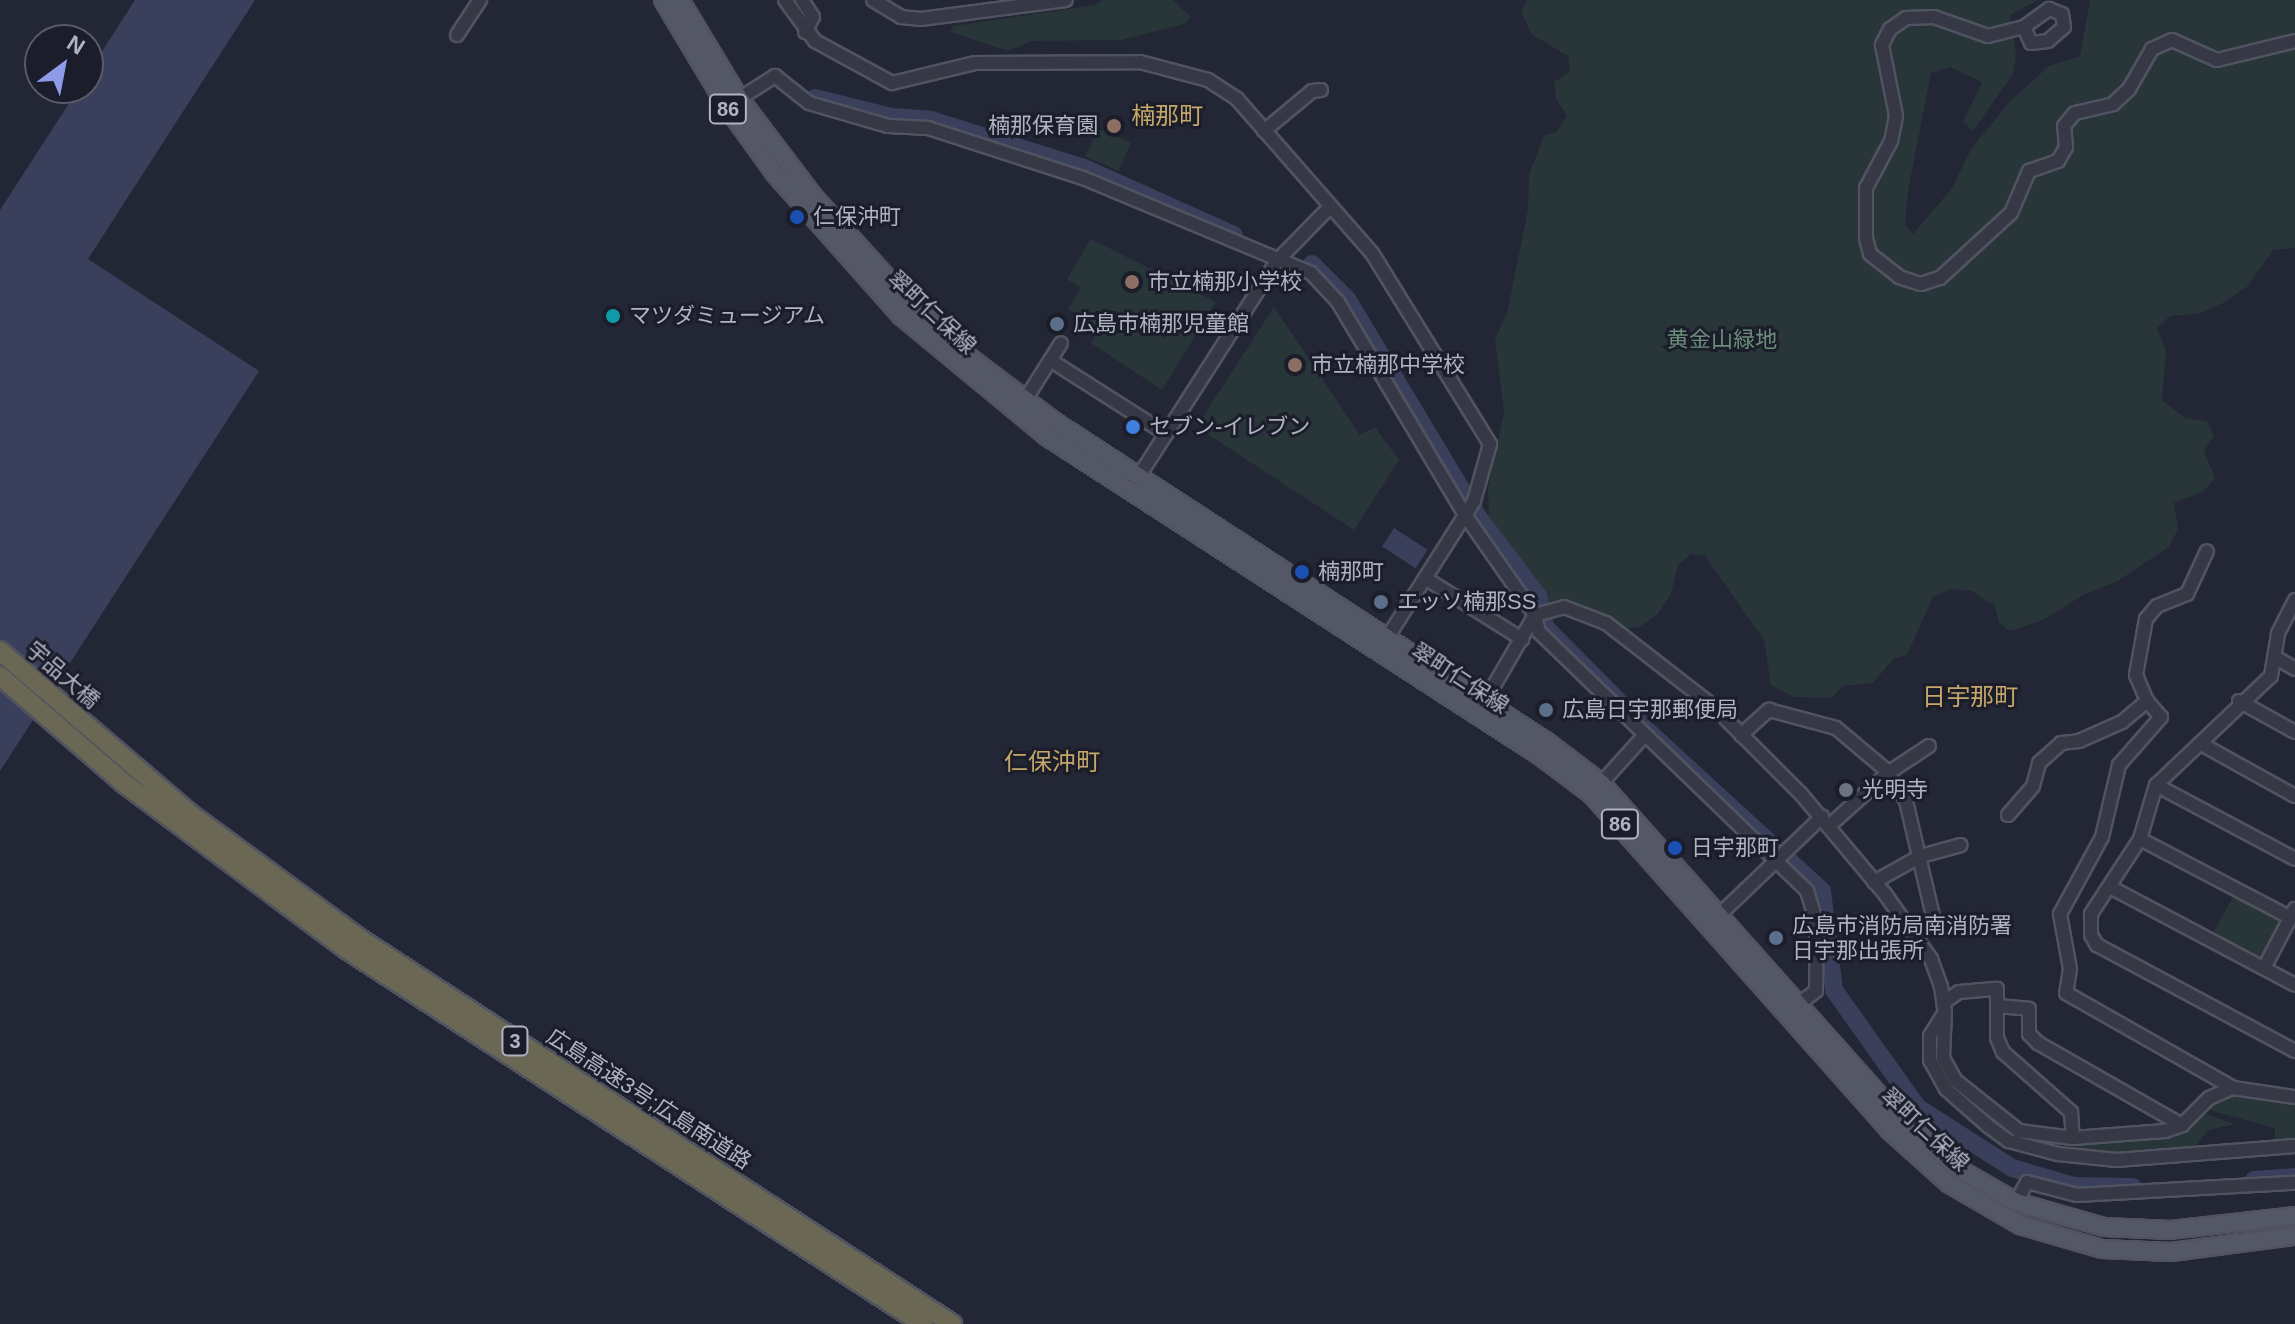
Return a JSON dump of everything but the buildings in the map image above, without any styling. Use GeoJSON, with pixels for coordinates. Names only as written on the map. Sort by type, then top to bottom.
{"type":"FeatureCollection","features":[{"type":"Feature","properties":{"kind":"highway","name":"宇品大橋"},"geometry":{"type":"LineString","coordinates":[[0,651],[95,734]]}},
{"type":"Feature","properties":{"kind":"highway","name":"宇品大橋"},"geometry":{"type":"LineString","coordinates":[[0,676],[83,750]]}},
{"type":"Feature","properties":{"kind":"highway","name":"広島高速3号;広島南道路"},"geometry":{"type":"LineString","coordinates":[[95,734],[189,813],[357,937],[952,1324]]}},
{"type":"Feature","properties":{"kind":"highway","name":"広島高速3号;広島南道路"},"geometry":{"type":"LineString","coordinates":[[83,750],[348,950],[923,1324]]}},
{"type":"Feature","properties":{"kind":"main road","name":"翠町仁保線"},"geometry":{"type":"LineString","coordinates":[[663,0],[733,103],[851,252],[962,371],[1046,436],[1134,484],[1481,709],[1596,788],[1714,920],[1889,1130],[1948,1183],[2000,1216],[2060,1240],[2124,1251],[2196,1250],[2295,1236]]}},
{"type":"Feature","properties":{"kind":"main road","name":"翠町仁保線"},"geometry":{"type":"LineString","coordinates":[[680,0],[733,103]]}},
{"type":"Feature","properties":{"kind":"main road","name":"翠町仁保線"},"geometry":{"type":"LineString","coordinates":[[851,252],[965,354],[1134,484]]}},
{"type":"Feature","properties":{"kind":"main road","name":"翠町仁保線"},"geometry":{"type":"LineString","coordinates":[[1714,920],[1799,1004],[1918,1136],[1967,1174],[2016,1202],[2083,1223],[2147,1230],[2295,1216]]}},
{"type":"Feature","properties":{"kind":"street"},"geometry":{"type":"LineString","coordinates":[[457,35],[480,0]]}},
{"type":"Feature","properties":{"kind":"street"},"geometry":{"type":"LineString","coordinates":[[785,0],[805,32],[892,83],[975,63],[1140,62],[1208,80],[1237,99],[1328,209],[1372,253],[1490,444],[1469,509],[1383,646]]}},
{"type":"Feature","properties":{"kind":"street"},"geometry":{"type":"LineString","coordinates":[[802,0],[813,17],[805,32]]}},
{"type":"Feature","properties":{"kind":"street"},"geometry":{"type":"LineString","coordinates":[[873,0],[901,17],[921,19],[1066,0]]}},
{"type":"Feature","properties":{"kind":"street"},"geometry":{"type":"LineString","coordinates":[[2024,27],[1988,36],[1934,17],[1906,18],[1890,29],[1882,45],[1896,116],[1891,141],[1866,188],[1866,238],[1870,254],[1899,277],[1921,284],[1940,278],[2011,213],[2029,171],[2058,161],[2066,147],[2064,126],[2075,113],[2113,104],[2129,89],[2152,49],[2172,40],[2217,60],[2295,41]]}},
{"type":"Feature","properties":{"kind":"street"},"geometry":{"type":"LineString","coordinates":[[733,103],[775,76],[809,103],[888,126],[928,128],[1083,178],[1311,273],[1338,302],[1539,613],[1539,632],[1643,737],[1782,855],[1807,891],[1817,924],[1816,991],[1799,1004]]}},
{"type":"Feature","properties":{"kind":"street"},"geometry":{"type":"LineString","coordinates":[[1264,131],[1312,91],[1321,90]]}},
{"type":"Feature","properties":{"kind":"street"},"geometry":{"type":"LineString","coordinates":[[1134,484],[1277,261],[1328,209]]}},
{"type":"Feature","properties":{"kind":"street"},"geometry":{"type":"LineString","coordinates":[[1025,400],[1061,343]]}},
{"type":"Feature","properties":{"kind":"street"},"geometry":{"type":"LineString","coordinates":[[1050,360],[1166,434]]}},
{"type":"Feature","properties":{"kind":"street"},"geometry":{"type":"LineString","coordinates":[[2207,551],[2187,594],[2157,606],[2146,619],[2136,675],[2147,701],[2161,717],[2119,765],[2109,787],[2102,837],[2060,914],[2070,969],[2066,993],[2233,1088],[2295,1097]]}},
{"type":"Feature","properties":{"kind":"street"},"geometry":{"type":"LineString","coordinates":[[1425,578],[1522,639]]}},
{"type":"Feature","properties":{"kind":"street"},"geometry":{"type":"LineString","coordinates":[[2294,603],[2278,634],[2278,659],[2271,676],[2239,701],[2203,745],[2156,785],[2140,839],[2091,914],[2091,935],[2097,945],[2295,1051]]}},
{"type":"Feature","properties":{"kind":"street"},"geometry":{"type":"LineString","coordinates":[[1481,709],[1539,613],[1564,607],[1606,623],[1713,706],[1825,822],[1911,931],[1931,959],[1944,1008],[1943,1058],[1956,1081],[2019,1131],[2073,1138],[2165,1131],[2182,1125],[2209,1098],[2233,1088]]}},
{"type":"Feature","properties":{"kind":"street"},"geometry":{"type":"LineString","coordinates":[[2278,659],[2295,669]]}},
{"type":"Feature","properties":{"kind":"street"},"geometry":{"type":"LineString","coordinates":[[2008,815],[2033,786],[2039,763],[2061,743],[2079,741],[2122,722],[2147,701]]}},
{"type":"Feature","properties":{"kind":"street"},"geometry":{"type":"LineString","coordinates":[[2239,701],[2295,732]]}},
{"type":"Feature","properties":{"kind":"street"},"geometry":{"type":"LineString","coordinates":[[1741,735],[1769,710],[1852,736],[1888,773],[1906,801],[1935,925],[1911,931]]}},
{"type":"Feature","properties":{"kind":"street"},"geometry":{"type":"LineString","coordinates":[[1596,788],[1643,737]]}},
{"type":"Feature","properties":{"kind":"street"},"geometry":{"type":"LineString","coordinates":[[2203,745],[2295,796]]}},
{"type":"Feature","properties":{"kind":"street"},"geometry":{"type":"LineString","coordinates":[[1714,920],[1782,855],[1888,773],[1929,746]]}},
{"type":"Feature","properties":{"kind":"street"},"geometry":{"type":"LineString","coordinates":[[2156,785],[2295,859]]}},
{"type":"Feature","properties":{"kind":"street"},"geometry":{"type":"LineString","coordinates":[[2140,839],[2293,913],[2264,968]]}},
{"type":"Feature","properties":{"kind":"street"},"geometry":{"type":"LineString","coordinates":[[1874,882],[1921,856],[1961,845]]}},
{"type":"Feature","properties":{"kind":"street"},"geometry":{"type":"LineString","coordinates":[[2110,887],[2295,985]]}},
{"type":"Feature","properties":{"kind":"street"},"geometry":{"type":"LineString","coordinates":[[2073,1138],[2071,1112],[2003,1052],[1997,989],[1986,986],[1959,992],[1944,1008],[1930,1036],[1930,1060],[1946,1089],[2009,1141],[2058,1154],[2117,1160],[2295,1146]]}},
{"type":"Feature","properties":{"kind":"street"},"geometry":{"type":"LineString","coordinates":[[1997,1006],[2029,1009],[2029,1034],[2038,1043],[2182,1125]]}},
{"type":"Feature","properties":{"kind":"street"},"geometry":{"type":"LineString","coordinates":[[2016,1202],[2027,1182],[2077,1195],[2295,1183]]}},
{"type":"Feature","properties":{"kind":"green space"},"geometry":{"type":"Polygon","coordinates":[[[1102,0],[1173,0],[1191,17],[1184,24],[1121,40],[1032,41],[1008,51],[950,32],[953,26],[1095,5],[1102,0]]]}},
{"type":"Feature","properties":{"kind":"green space","name":"黄金山緑地"},"geometry":{"type":"Polygon","coordinates":[[[1527,0],[2038,0],[2010,15],[2016,54],[2013,74],[1973,131],[1963,122],[1982,82],[1950,67],[1931,73],[1908,191],[1905,225],[1913,234],[1952,188],[1971,149],[2010,101],[2049,66],[2080,56],[2090,0],[2295,0],[2295,248],[2273,250],[2247,287],[2223,303],[2197,314],[2170,316],[2157,328],[2166,351],[2162,400],[2185,418],[2207,421],[2214,436],[2204,451],[2215,478],[2204,491],[2174,503],[2178,529],[2169,547],[2118,581],[2083,595],[2043,620],[2010,631],[1999,623],[1995,606],[1972,591],[1950,589],[1933,597],[1907,655],[1894,658],[1873,683],[1843,686],[1832,698],[1794,697],[1771,685],[1764,640],[1705,556],[1691,554],[1678,565],[1671,594],[1657,615],[1639,627],[1624,629],[1563,604],[1543,604],[1489,521],[1488,487],[1504,413],[1495,339],[1507,313],[1528,210],[1529,175],[1544,135],[1557,132],[1567,115],[1556,99],[1554,82],[1570,72],[1568,56],[1531,34],[1521,11],[1527,0]]]}},
{"type":"Feature","properties":{"kind":"green space"},"geometry":{"type":"Polygon","coordinates":[[[1098,128],[1131,143],[1118,171],[1085,156],[1098,128]]]}},
{"type":"Feature","properties":{"kind":"green space"},"geometry":{"type":"Polygon","coordinates":[[[1091,239],[1216,302],[1162,390],[1091,343],[1099,330],[1068,309],[1081,288],[1067,279],[1091,239]]]}},
{"type":"Feature","properties":{"kind":"green space"},"geometry":{"type":"Polygon","coordinates":[[[1274,307],[1360,435],[1375,427],[1399,460],[1354,530],[1209,435],[1204,415],[1274,307]]]}},
{"type":"Feature","properties":{"kind":"green space"},"geometry":{"type":"Polygon","coordinates":[[[2234,895],[2279,918],[2280,927],[2264,957],[2256,959],[2212,935],[2234,895]]]}},
{"type":"Feature","properties":{"kind":"green space"},"geometry":{"type":"Polygon","coordinates":[[[2232,1094],[2295,1103],[2295,1142],[2275,1143],[2275,1128],[2205,1109],[2232,1094]]]}},
{"type":"Feature","properties":{"kind":"green space"},"geometry":{"type":"Polygon","coordinates":[[[2202,1113],[2235,1124],[2209,1130],[2191,1151],[2131,1156],[2013,1137],[1989,1123],[2025,1138],[2076,1144],[2166,1137],[2202,1113]]]}},
{"type":"Feature","properties":{"kind":"water"},"geometry":{"type":"Polygon","coordinates":[[[135,0],[255,0],[88,259],[259,371],[0,771],[0,210],[69,104],[104,104],[104,48],[135,0]]]}},
{"type":"Feature","properties":{"kind":"water"},"geometry":{"type":"Polygon","coordinates":[[[1394,528],[1428,550],[1416,568],[1382,546],[1394,528]]]}},
{"type":"Feature","properties":{"kind":"waterway"},"geometry":{"type":"LineString","coordinates":[[815,98],[892,117],[931,120],[1084,168],[1234,235]]}},
{"type":"Feature","properties":{"kind":"waterway"},"geometry":{"type":"LineString","coordinates":[[1312,264],[1347,299],[1478,517],[1538,596],[1545,627],[1652,735],[1822,891],[1834,990],[1917,1107],[2012,1168],[2074,1186],[2133,1187]]}},
{"type":"Feature","properties":{"kind":"waterway"},"geometry":{"type":"LineString","coordinates":[[2254,1180],[2295,1177]]}},
{"type":"Feature","properties":{"kind":"place","name":"楠那保育園"},"geometry":{"type":"Point","coordinates":[1114,126]}},
{"type":"Feature","properties":{"kind":"place","name":"仁保沖町"},"geometry":{"type":"Point","coordinates":[797,217]}},
{"type":"Feature","properties":{"kind":"place","name":"市立楠那小学校"},"geometry":{"type":"Point","coordinates":[1132,282]}},
{"type":"Feature","properties":{"kind":"place","name":"マツダミュージアム"},"geometry":{"type":"Point","coordinates":[613,316]}},
{"type":"Feature","properties":{"kind":"place","name":"広島市楠那児童館"},"geometry":{"type":"Point","coordinates":[1057,324]}},
{"type":"Feature","properties":{"kind":"place","name":"市立楠那中学校"},"geometry":{"type":"Point","coordinates":[1295,365]}},
{"type":"Feature","properties":{"kind":"place","name":"セブン-イレブン"},"geometry":{"type":"Point","coordinates":[1133,427]}},
{"type":"Feature","properties":{"kind":"place","name":"楠那町"},"geometry":{"type":"Point","coordinates":[1302,572]}},
{"type":"Feature","properties":{"kind":"place","name":"エッソ楠那SS"},"geometry":{"type":"Point","coordinates":[1381,602]}},
{"type":"Feature","properties":{"kind":"place","name":"広島日宇那郵便局"},"geometry":{"type":"Point","coordinates":[1546,710]}},
{"type":"Feature","properties":{"kind":"place","name":"光明寺"},"geometry":{"type":"Point","coordinates":[1846,790]}},
{"type":"Feature","properties":{"kind":"place","name":"日宇那町"},"geometry":{"type":"Point","coordinates":[1675,848]}},
{"type":"Feature","properties":{"kind":"place","name":"広島市消防局南消防署 日宇那出張所"},"geometry":{"type":"Point","coordinates":[1776,938]}},
{"type":"Feature","properties":{"kind":"district","name":"楠那町"},"geometry":{"type":"Point","coordinates":[1167,116]}},
{"type":"Feature","properties":{"kind":"district","name":"日宇那町"},"geometry":{"type":"Point","coordinates":[1970,697]}},
{"type":"Feature","properties":{"kind":"district","name":"仁保沖町"},"geometry":{"type":"Point","coordinates":[1052,762]}}]}
